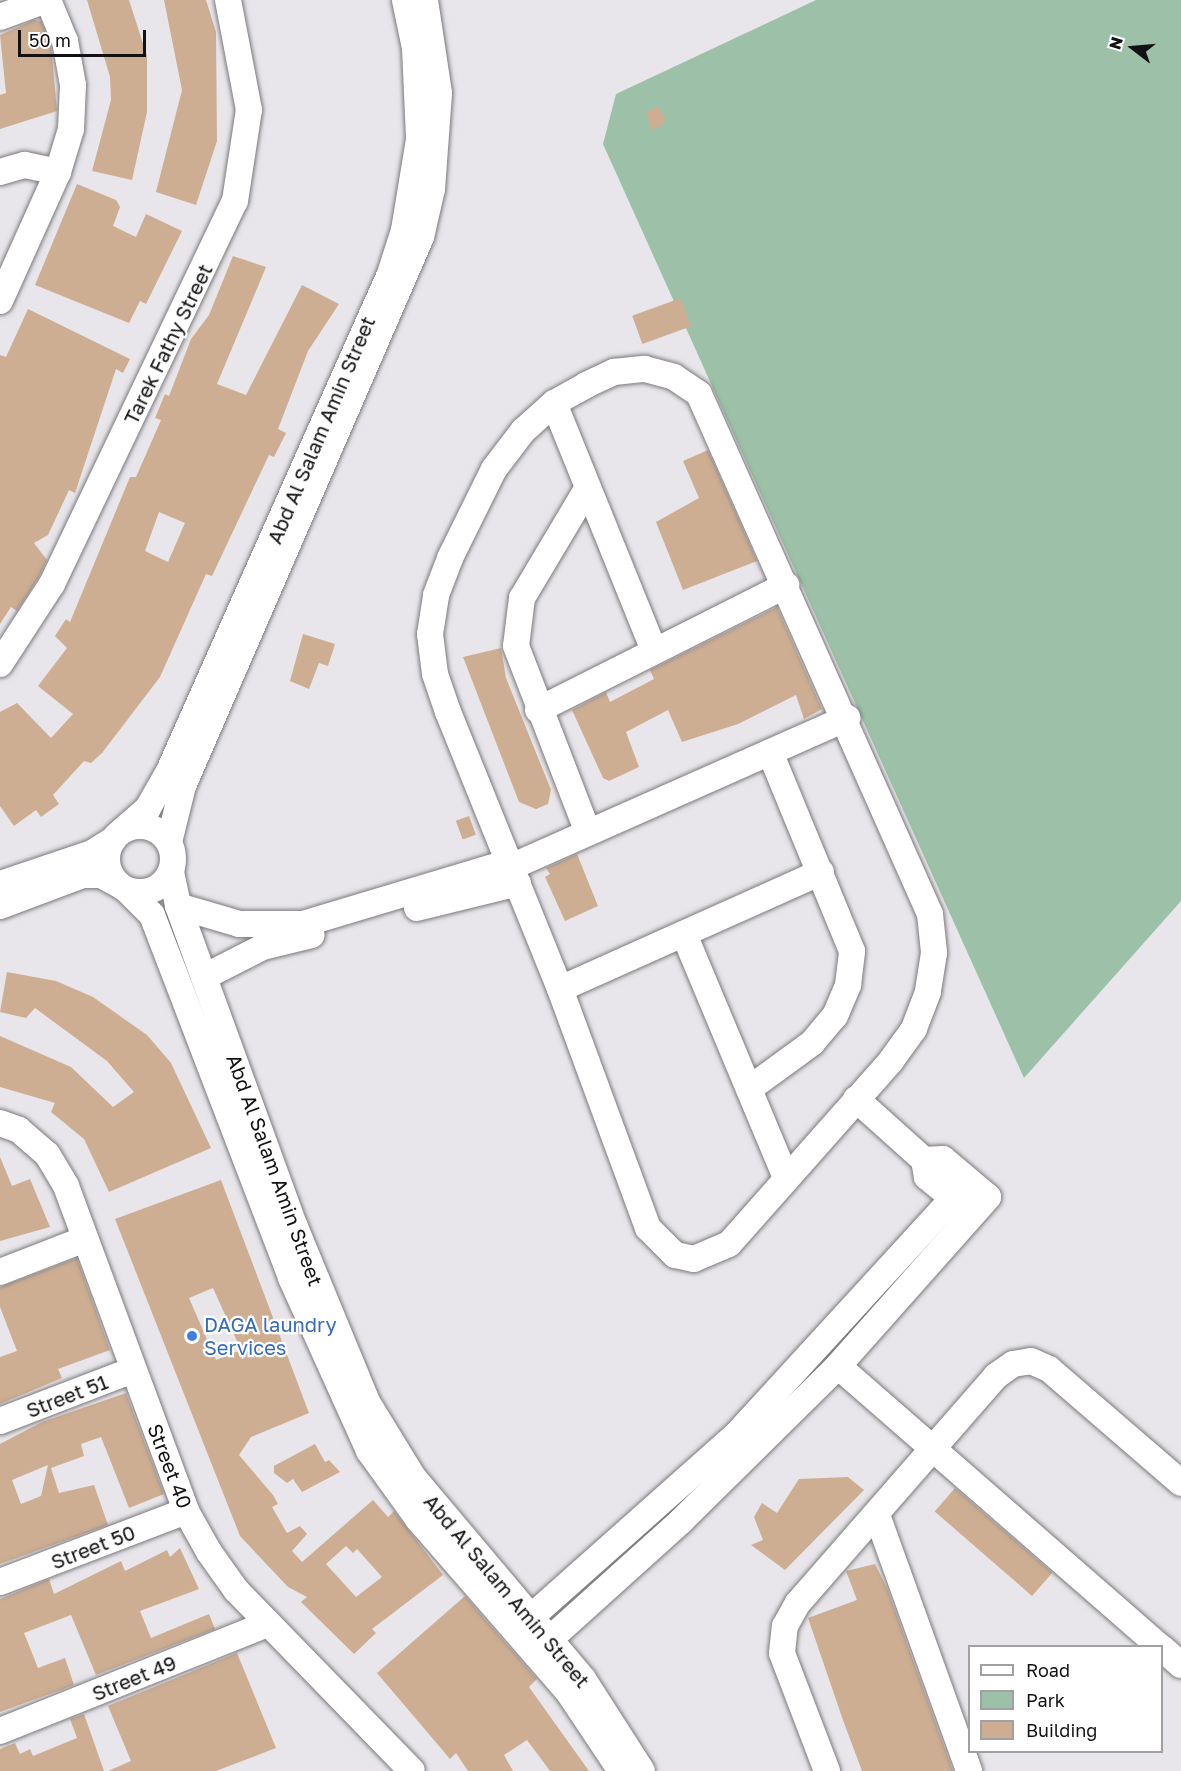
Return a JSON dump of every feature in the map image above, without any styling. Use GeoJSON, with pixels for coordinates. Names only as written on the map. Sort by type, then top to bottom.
{"type":"FeatureCollection","features":[{"type":"Feature","properties":{"kind":"street"},"geometry":{"type":"LineString","coordinates":[[0,17],[47,0],[65,41],[73,85],[70,129],[58,172],[0,301]]}},
{"type":"Feature","properties":{"kind":"street","name":"Tarek Fathy Street"},"geometry":{"type":"LineString","coordinates":[[0,664],[52,584],[235,201],[249,110],[228,0]]}},
{"type":"Feature","properties":{"kind":"street","name":"Abd Al Salam Amin Street"},"geometry":{"type":"LineString","coordinates":[[169,842],[183,786],[296,513],[405,230],[414,185],[419,93],[405,0]]}},
{"type":"Feature","properties":{"kind":"street","name":"Abd Al Salam Amin Street"},"geometry":{"type":"LineString","coordinates":[[118,835],[160,790],[296,513],[421,237],[438,141],[439,93],[424,0]]}},
{"type":"Feature","properties":{"kind":"street"},"geometry":{"type":"LineString","coordinates":[[0,172],[25,165],[58,172]]}},
{"type":"Feature","properties":{"kind":"street"},"geometry":{"type":"LineString","coordinates":[[645,369],[674,376],[699,394],[847,718],[930,914],[934,953],[928,992],[914,1029],[729,1244],[713,1255],[694,1259],[659,1244],[640,1209],[560,988],[448,712],[435,674],[430,634],[436,595],[476,500],[523,431],[554,403],[614,372],[645,369]]}},
{"type":"Feature","properties":{"kind":"street"},"geometry":{"type":"LineString","coordinates":[[554,403],[654,651]]}},
{"type":"Feature","properties":{"kind":"street"},"geometry":{"type":"LineString","coordinates":[[587,489],[532,576],[516,622],[521,670],[588,833]]}},
{"type":"Feature","properties":{"kind":"street"},"geometry":{"type":"LineString","coordinates":[[538,710],[786,585]]}},
{"type":"Feature","properties":{"kind":"street"},"geometry":{"type":"LineString","coordinates":[[204,977],[263,947],[513,870],[588,833],[847,718]]}},
{"type":"Feature","properties":{"kind":"street"},"geometry":{"type":"LineString","coordinates":[[749,1089],[813,1043],[835,1017],[848,985],[852,951],[770,752]]}},
{"type":"Feature","properties":{"kind":"street"},"geometry":{"type":"LineString","coordinates":[[0,884],[92,853],[118,835],[143,825],[169,842],[171,872],[157,888],[123,887],[101,875],[83,875],[0,906]]}},
{"type":"Feature","properties":{"kind":"street"},"geometry":{"type":"LineString","coordinates":[[118,835],[108,868],[123,887]]}},
{"type":"Feature","properties":{"kind":"street","name":"Abd Al Salam Amin Street"},"geometry":{"type":"LineString","coordinates":[[171,872],[178,906],[204,977],[285,1231]]}},
{"type":"Feature","properties":{"kind":"street"},"geometry":{"type":"LineString","coordinates":[[560,988],[821,872]]}},
{"type":"Feature","properties":{"kind":"street","name":"Abd Al Salam Amin Street"},"geometry":{"type":"LineString","coordinates":[[123,887],[152,915],[285,1231],[369,1451],[418,1519],[569,1693],[621,1771]]}},
{"type":"Feature","properties":{"kind":"street"},"geometry":{"type":"LineString","coordinates":[[178,906],[239,924],[336,923]]}},
{"type":"Feature","properties":{"kind":"street"},"geometry":{"type":"LineString","coordinates":[[684,934],[786,1179]]}},
{"type":"Feature","properties":{"kind":"street"},"geometry":{"type":"LineString","coordinates":[[856,1099],[924,1160],[927,1177],[965,1198]]}},
{"type":"Feature","properties":{"kind":"street","name":"Street 40"},"geometry":{"type":"LineString","coordinates":[[0,1123],[19,1130],[47,1154],[85,1239],[186,1511],[236,1590],[412,1771]]}},
{"type":"Feature","properties":{"kind":"street"},"geometry":{"type":"LineString","coordinates":[[549,1640],[681,1521],[838,1366],[965,1198]]}},
{"type":"Feature","properties":{"kind":"street"},"geometry":{"type":"LineString","coordinates":[[530,1618],[737,1434],[965,1198]]}},
{"type":"Feature","properties":{"kind":"street"},"geometry":{"type":"LineString","coordinates":[[0,1272],[85,1239]]}},
{"type":"Feature","properties":{"kind":"street","name":"Abd Al Salam Amin Street"},"geometry":{"type":"LineString","coordinates":[[301,1274],[389,1440],[439,1512],[549,1640],[608,1713],[642,1771]]}},
{"type":"Feature","properties":{"kind":"street"},"geometry":{"type":"LineString","coordinates":[[826,1771],[782,1653],[785,1626],[798,1604],[996,1376],[1013,1364],[1031,1361],[1049,1369],[1181,1484]]}},
{"type":"Feature","properties":{"kind":"street"},"geometry":{"type":"LineString","coordinates":[[838,1366],[932,1452],[1158,1645]]}},
{"type":"Feature","properties":{"kind":"street","name":"Street 51"},"geometry":{"type":"LineString","coordinates":[[0,1421],[134,1370]]}},
{"type":"Feature","properties":{"kind":"street","name":"Street 50"},"geometry":{"type":"LineString","coordinates":[[0,1582],[186,1511]]}},
{"type":"Feature","properties":{"kind":"street"},"geometry":{"type":"LineString","coordinates":[[877,1515],[969,1771]]}},
{"type":"Feature","properties":{"kind":"street","name":"Street 49"},"geometry":{"type":"LineString","coordinates":[[0,1731],[268,1624]]}},
{"type":"Feature","properties":{"kind":"street"},"geometry":{"type":"LineString","coordinates":[[1163,1650],[1181,1665]]}},
{"type":"Feature","properties":{"kind":"green space"},"geometry":{"type":"Polygon","coordinates":[[[816,0],[1181,0],[1181,901],[1024,1078],[603,144],[616,94],[816,0]]]}},
{"type":"Feature","properties":{"kind":"building"},"geometry":{"type":"Polygon","coordinates":[[[87,0],[129,0],[147,56],[147,112],[132,180],[92,171],[111,100],[110,77],[87,0]]]}},
{"type":"Feature","properties":{"kind":"building"},"geometry":{"type":"Polygon","coordinates":[[[164,0],[206,0],[216,32],[217,141],[196,205],[156,192],[182,90],[164,0]]]}},
{"type":"Feature","properties":{"kind":"building"},"geometry":{"type":"Polygon","coordinates":[[[34,20],[41,21],[51,45],[57,111],[0,129],[0,95],[6,93],[0,35],[34,20]]]}},
{"type":"Feature","properties":{"kind":"building"},"geometry":{"type":"Polygon","coordinates":[[[658,106],[666,121],[652,131],[646,113],[658,106]]]}},
{"type":"Feature","properties":{"kind":"building"},"geometry":{"type":"Polygon","coordinates":[[[77,184],[116,200],[120,207],[113,226],[136,237],[146,214],[182,231],[146,304],[140,301],[129,323],[35,285],[77,184]]]}},
{"type":"Feature","properties":{"kind":"building"},"geometry":{"type":"Polygon","coordinates":[[[233,256],[266,267],[217,384],[246,395],[302,285],[339,304],[308,351],[278,429],[286,433],[274,457],[269,455],[212,576],[206,574],[160,677],[102,753],[91,763],[84,761],[53,795],[59,804],[41,817],[36,810],[14,826],[0,806],[0,712],[17,703],[51,738],[73,714],[38,686],[67,648],[55,636],[66,619],[70,622],[130,477],[136,477],[161,420],[155,418],[165,394],[169,396],[191,339],[209,315],[233,256]],[[159,512],[145,551],[168,562],[185,523],[159,512]]]}},
{"type":"Feature","properties":{"kind":"building"},"geometry":{"type":"Polygon","coordinates":[[[681,298],[691,326],[642,344],[632,316],[681,298]]]}},
{"type":"Feature","properties":{"kind":"building"},"geometry":{"type":"Polygon","coordinates":[[[28,309],[130,359],[123,373],[116,369],[75,493],[69,490],[48,535],[34,543],[47,560],[39,577],[17,611],[11,607],[0,624],[0,355],[6,357],[28,309]]]}},
{"type":"Feature","properties":{"kind":"building"},"geometry":{"type":"Polygon","coordinates":[[[708,450],[757,561],[683,590],[656,522],[699,498],[683,461],[708,450]]]}},
{"type":"Feature","properties":{"kind":"building"},"geometry":{"type":"Polygon","coordinates":[[[777,607],[822,709],[804,719],[796,695],[738,724],[682,742],[668,710],[626,732],[639,767],[609,781],[603,778],[572,710],[606,692],[610,702],[654,679],[650,670],[777,607]]]}},
{"type":"Feature","properties":{"kind":"building"},"geometry":{"type":"Polygon","coordinates":[[[303,634],[335,644],[328,666],[319,663],[309,689],[290,681],[303,634]]]}},
{"type":"Feature","properties":{"kind":"building"},"geometry":{"type":"Polygon","coordinates":[[[501,648],[506,678],[551,790],[548,804],[536,809],[519,802],[463,657],[501,648]]]}},
{"type":"Feature","properties":{"kind":"building"},"geometry":{"type":"Polygon","coordinates":[[[469,816],[476,835],[463,840],[456,821],[469,816]]]}},
{"type":"Feature","properties":{"kind":"building"},"geometry":{"type":"Polygon","coordinates":[[[577,854],[598,906],[565,921],[545,877],[550,874],[546,868],[577,854]]]}},
{"type":"Feature","properties":{"kind":"building"},"geometry":{"type":"Polygon","coordinates":[[[7,972],[56,981],[93,997],[147,1035],[171,1063],[211,1148],[109,1192],[84,1139],[51,1112],[55,1103],[0,1087],[0,1036],[71,1067],[113,1107],[134,1092],[107,1061],[35,1008],[26,1018],[0,1012],[7,972]]]}},
{"type":"Feature","properties":{"kind":"building"},"geometry":{"type":"Polygon","coordinates":[[[0,1157],[12,1186],[30,1179],[50,1227],[0,1241],[0,1157]]]}},
{"type":"Feature","properties":{"kind":"building"},"geometry":{"type":"Polygon","coordinates":[[[221,1180],[309,1413],[251,1437],[239,1455],[273,1495],[278,1504],[272,1507],[287,1533],[300,1526],[307,1534],[292,1551],[302,1562],[373,1500],[388,1517],[394,1511],[443,1575],[372,1629],[376,1633],[354,1654],[301,1602],[307,1597],[288,1587],[240,1536],[115,1219],[221,1180]],[[213,1288],[189,1298],[216,1360],[241,1350],[213,1288]],[[346,1546],[326,1564],[356,1597],[382,1577],[357,1549],[353,1553],[346,1546]]]}},
{"type":"Feature","properties":{"kind":"building"},"geometry":{"type":"Polygon","coordinates":[[[77,1258],[110,1350],[58,1369],[62,1378],[0,1404],[0,1357],[17,1351],[0,1307],[0,1287],[77,1258]]]}},
{"type":"Feature","properties":{"kind":"building"},"geometry":{"type":"Polygon","coordinates":[[[126,1393],[164,1494],[129,1508],[101,1437],[81,1444],[84,1456],[51,1468],[59,1493],[94,1485],[108,1525],[0,1564],[0,1444],[42,1422],[126,1393]],[[48,1465],[12,1480],[21,1504],[41,1496],[48,1465]]]}},
{"type":"Feature","properties":{"kind":"building"},"geometry":{"type":"Polygon","coordinates":[[[315,1444],[325,1462],[329,1460],[340,1472],[302,1492],[293,1479],[287,1483],[274,1473],[274,1466],[315,1444]]]}},
{"type":"Feature","properties":{"kind":"building"},"geometry":{"type":"Polygon","coordinates":[[[848,1477],[864,1490],[785,1570],[751,1545],[763,1540],[754,1517],[762,1503],[777,1513],[799,1479],[848,1477]]]}},
{"type":"Feature","properties":{"kind":"building"},"geometry":{"type":"Polygon","coordinates":[[[955,1488],[1052,1573],[1032,1596],[935,1511],[955,1488]]]}},
{"type":"Feature","properties":{"kind":"building"},"geometry":{"type":"Polygon","coordinates":[[[180,1548],[199,1589],[140,1611],[151,1638],[209,1614],[215,1629],[96,1675],[71,1615],[24,1633],[38,1668],[65,1658],[74,1685],[0,1712],[0,1599],[49,1579],[54,1594],[121,1561],[125,1571],[167,1550],[170,1557],[180,1548]]]}},
{"type":"Feature","properties":{"kind":"building"},"geometry":{"type":"Polygon","coordinates":[[[875,1564],[887,1588],[953,1771],[862,1771],[808,1618],[857,1600],[846,1571],[875,1564]]]}},
{"type":"Feature","properties":{"kind":"building"},"geometry":{"type":"Polygon","coordinates":[[[465,1596],[537,1679],[529,1687],[589,1771],[550,1771],[527,1740],[504,1755],[513,1771],[468,1771],[456,1753],[450,1759],[377,1673],[465,1596]]]}},
{"type":"Feature","properties":{"kind":"building"},"geometry":{"type":"Polygon","coordinates":[[[237,1653],[276,1748],[216,1771],[108,1771],[131,1761],[108,1706],[237,1653]]]}},
{"type":"Feature","properties":{"kind":"building"},"geometry":{"type":"Polygon","coordinates":[[[84,1714],[104,1771],[0,1771],[0,1749],[15,1743],[20,1754],[30,1749],[33,1756],[77,1738],[70,1719],[84,1714]]]}},
{"type":"Feature","properties":{"kind":"place","name":"DAGA laundry Services"},"geometry":{"type":"Point","coordinates":[192,1336]}}]}
